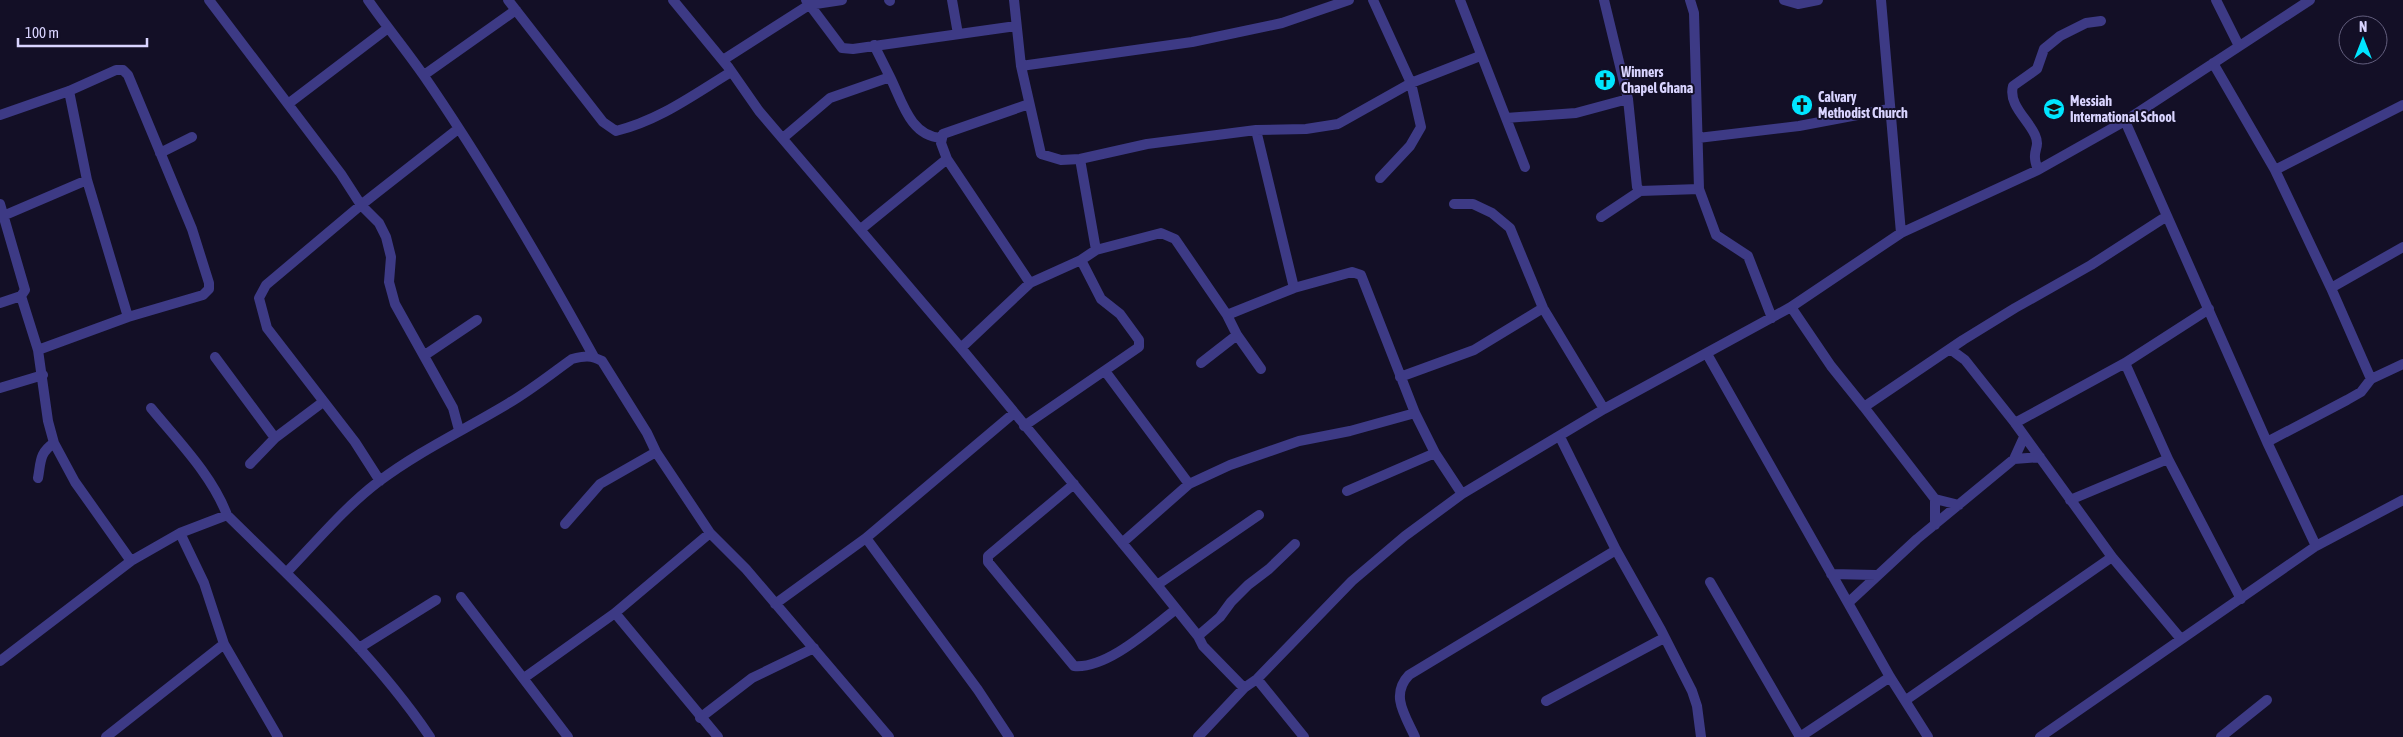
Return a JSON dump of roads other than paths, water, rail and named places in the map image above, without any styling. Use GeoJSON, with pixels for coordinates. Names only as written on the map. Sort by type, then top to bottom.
{"type":"FeatureCollection","features":[{"type":"Feature","properties":{"kind":"street"},"geometry":{"type":"LineString","coordinates":[[209,0],[288,104],[361,205],[379,222],[386,237],[391,257],[389,282],[395,304],[453,408],[459,430]]}},
{"type":"Feature","properties":{"kind":"street"},"geometry":{"type":"LineString","coordinates":[[368,0],[424,75],[537,255],[594,356],[602,361],[623,392],[656,452],[710,534],[746,570],[890,737]]}},
{"type":"Feature","properties":{"kind":"street"},"geometry":{"type":"LineString","coordinates":[[508,0],[603,122],[616,131],[633,127],[679,106],[731,72]]}},
{"type":"Feature","properties":{"kind":"street"},"geometry":{"type":"LineString","coordinates":[[673,0],[723,60],[759,110],[1074,484],[1198,636],[1204,646],[1244,688]]}},
{"type":"Feature","properties":{"kind":"street"},"geometry":{"type":"LineString","coordinates":[[723,60],[738,52],[808,3],[842,0]]}},
{"type":"Feature","properties":{"kind":"street"},"geometry":{"type":"LineString","coordinates":[[952,0],[958,34]]}},
{"type":"Feature","properties":{"kind":"street"},"geometry":{"type":"LineString","coordinates":[[1014,0],[1021,66],[1041,154],[1061,160],[1080,159],[1147,144],[1256,130],[1306,129],[1338,124],[1411,83],[1480,56]]}},
{"type":"Feature","properties":{"kind":"street"},"geometry":{"type":"LineString","coordinates":[[1021,66],[1192,42],[1282,23],[1349,0]]}},
{"type":"Feature","properties":{"kind":"street"},"geometry":{"type":"LineString","coordinates":[[1373,0],[1411,83],[1420,120],[1419,133],[1410,146],[1380,178]]}},
{"type":"Feature","properties":{"kind":"street"},"geometry":{"type":"LineString","coordinates":[[1460,0],[1480,56],[1525,167]]}},
{"type":"Feature","properties":{"kind":"street"},"geometry":{"type":"LineString","coordinates":[[1604,0],[1628,99],[1635,180],[1640,190]]}},
{"type":"Feature","properties":{"kind":"street"},"geometry":{"type":"LineString","coordinates":[[1690,0],[1694,14],[1699,189],[1716,235],[1748,256],[1772,318]]}},
{"type":"Feature","properties":{"kind":"street"},"geometry":{"type":"LineString","coordinates":[[1784,0],[1798,4],[1818,0]]}},
{"type":"Feature","properties":{"kind":"street"},"geometry":{"type":"LineString","coordinates":[[1881,0],[1901,233]]}},
{"type":"Feature","properties":{"kind":"street"},"geometry":{"type":"LineString","coordinates":[[2216,0],[2240,46]]}},
{"type":"Feature","properties":{"kind":"street"},"geometry":{"type":"LineString","coordinates":[[1198,737],[1244,688],[1258,679],[1352,581],[1405,536],[1462,494],[1604,409],[1772,318],[1901,233],[2038,170],[2125,121],[2310,0]]}},
{"type":"Feature","properties":{"kind":"street"},"geometry":{"type":"LineString","coordinates":[[808,3],[842,48],[852,49],[1016,26]]}},
{"type":"Feature","properties":{"kind":"street"},"geometry":{"type":"LineString","coordinates":[[424,75],[516,10]]}},
{"type":"Feature","properties":{"kind":"street"},"geometry":{"type":"LineString","coordinates":[[2038,170],[2034,157],[2038,146],[2035,135],[2013,101],[2010,94],[2012,86],[2037,69],[2044,50],[2060,36],[2086,23],[2101,21]]}},
{"type":"Feature","properties":{"kind":"street"},"geometry":{"type":"LineString","coordinates":[[288,104],[388,28]]}},
{"type":"Feature","properties":{"kind":"street"},"geometry":{"type":"LineString","coordinates":[[874,45],[915,128],[925,135],[941,138]]}},
{"type":"Feature","properties":{"kind":"street"},"geometry":{"type":"LineString","coordinates":[[2213,63],[2275,170],[2331,288],[2371,379]]}},
{"type":"Feature","properties":{"kind":"street"},"geometry":{"type":"LineString","coordinates":[[0,115],[69,92],[116,70],[123,70],[128,75],[192,229],[209,289],[203,295],[128,317],[38,350]]}},
{"type":"Feature","properties":{"kind":"street"},"geometry":{"type":"LineString","coordinates":[[783,138],[830,98],[890,77]]}},
{"type":"Feature","properties":{"kind":"street"},"geometry":{"type":"LineString","coordinates":[[69,92],[87,180],[128,317]]}},
{"type":"Feature","properties":{"kind":"street"},"geometry":{"type":"LineString","coordinates":[[1506,118],[1576,113],[1628,99]]}},
{"type":"Feature","properties":{"kind":"street"},"geometry":{"type":"LineString","coordinates":[[941,138],[943,134],[1029,104]]}},
{"type":"Feature","properties":{"kind":"street"},"geometry":{"type":"LineString","coordinates":[[2275,170],[2403,104]]}},
{"type":"Feature","properties":{"kind":"street"},"geometry":{"type":"LineString","coordinates":[[1698,138],[1799,126],[1889,109]]}},
{"type":"Feature","properties":{"kind":"street"},"geometry":{"type":"LineString","coordinates":[[2125,121],[2267,442],[2316,546]]}},
{"type":"Feature","properties":{"kind":"street"},"geometry":{"type":"LineString","coordinates":[[380,481],[355,442],[267,328],[259,298],[266,285],[361,205],[458,129]]}},
{"type":"Feature","properties":{"kind":"street"},"geometry":{"type":"LineString","coordinates":[[1256,130],[1294,288]]}},
{"type":"Feature","properties":{"kind":"street"},"geometry":{"type":"LineString","coordinates":[[160,153],[192,137]]}},
{"type":"Feature","properties":{"kind":"street"},"geometry":{"type":"LineString","coordinates":[[941,138],[948,159],[1030,283]]}},
{"type":"Feature","properties":{"kind":"street"},"geometry":{"type":"LineString","coordinates":[[861,229],[948,159]]}},
{"type":"Feature","properties":{"kind":"street"},"geometry":{"type":"LineString","coordinates":[[1080,159],[1096,250]]}},
{"type":"Feature","properties":{"kind":"street"},"geometry":{"type":"LineString","coordinates":[[3,216],[87,180]]}},
{"type":"Feature","properties":{"kind":"street"},"geometry":{"type":"LineString","coordinates":[[1602,217],[1640,190],[1699,189]]}},
{"type":"Feature","properties":{"kind":"street"},"geometry":{"type":"LineString","coordinates":[[0,204],[25,290],[21,296],[0,302]]}},
{"type":"Feature","properties":{"kind":"street"},"geometry":{"type":"LineString","coordinates":[[1454,204],[1473,204],[1492,213],[1510,228],[1543,308],[1604,409]]}},
{"type":"Feature","properties":{"kind":"street"},"geometry":{"type":"LineString","coordinates":[[1864,407],[1963,340],[2091,265],[2167,216]]}},
{"type":"Feature","properties":{"kind":"street"},"geometry":{"type":"LineString","coordinates":[[961,348],[1030,283],[1082,260],[1096,250],[1161,233],[1175,238],[1227,315],[1236,335],[1261,369]]}},
{"type":"Feature","properties":{"kind":"street"},"geometry":{"type":"LineString","coordinates":[[2331,288],[2403,247]]}},
{"type":"Feature","properties":{"kind":"street"},"geometry":{"type":"LineString","coordinates":[[1024,426],[1135,352],[1139,347],[1139,340],[1120,314],[1101,299],[1082,260]]}},
{"type":"Feature","properties":{"kind":"street"},"geometry":{"type":"LineString","coordinates":[[1227,315],[1294,288],[1352,272],[1361,275],[1415,413],[1435,453],[1462,494]]}},
{"type":"Feature","properties":{"kind":"street"},"geometry":{"type":"LineString","coordinates":[[21,296],[38,350],[48,421],[54,443],[75,482],[131,561]]}},
{"type":"Feature","properties":{"kind":"street"},"geometry":{"type":"LineString","coordinates":[[1791,306],[1831,366],[1935,499],[1935,525]]}},
{"type":"Feature","properties":{"kind":"street"},"geometry":{"type":"LineString","coordinates":[[1400,376],[1474,350],[1543,308]]}},
{"type":"Feature","properties":{"kind":"street"},"geometry":{"type":"LineString","coordinates":[[2015,423],[2125,363],[2209,309]]}},
{"type":"Feature","properties":{"kind":"street"},"geometry":{"type":"LineString","coordinates":[[425,355],[478,320]]}},
{"type":"Feature","properties":{"kind":"street"},"geometry":{"type":"LineString","coordinates":[[1201,363],[1236,335]]}},
{"type":"Feature","properties":{"kind":"street"},"geometry":{"type":"LineString","coordinates":[[1963,340],[1965,360]]}},
{"type":"Feature","properties":{"kind":"street"},"geometry":{"type":"LineString","coordinates":[[1950,349],[1965,360],[2015,423],[2112,557],[2181,639]]}},
{"type":"Feature","properties":{"kind":"street"},"geometry":{"type":"LineString","coordinates":[[1707,354],[1890,678],[1906,700],[1928,737]]}},
{"type":"Feature","properties":{"kind":"street"},"geometry":{"type":"LineString","coordinates":[[286,573],[350,505],[380,481],[459,430],[511,402],[572,359],[594,356]]}},
{"type":"Feature","properties":{"kind":"street"},"geometry":{"type":"LineString","coordinates":[[216,357],[275,438]]}},
{"type":"Feature","properties":{"kind":"street"},"geometry":{"type":"LineString","coordinates":[[2125,363],[2168,459],[2241,599]]}},
{"type":"Feature","properties":{"kind":"street"},"geometry":{"type":"LineString","coordinates":[[2267,442],[2361,392],[2371,379],[2403,364]]}},
{"type":"Feature","properties":{"kind":"street"},"geometry":{"type":"LineString","coordinates":[[1104,371],[1189,484]]}},
{"type":"Feature","properties":{"kind":"street"},"geometry":{"type":"LineString","coordinates":[[0,388],[43,375]]}},
{"type":"Feature","properties":{"kind":"street"},"geometry":{"type":"LineString","coordinates":[[250,464],[275,438],[323,402]]}},
{"type":"Feature","properties":{"kind":"street"},"geometry":{"type":"LineString","coordinates":[[152,408],[212,484],[221,498],[227,515],[360,648],[417,718],[430,737]]}},
{"type":"Feature","properties":{"kind":"street"},"geometry":{"type":"LineString","coordinates":[[775,604],[866,538],[1014,413]]}},
{"type":"Feature","properties":{"kind":"street"},"geometry":{"type":"LineString","coordinates":[[1122,543],[1189,484],[1230,465],[1299,441],[1350,431],[1415,413]]}},
{"type":"Feature","properties":{"kind":"street"},"geometry":{"type":"LineString","coordinates":[[1560,437],[1616,550],[1692,692],[1697,706],[1701,737]]}},
{"type":"Feature","properties":{"kind":"street"},"geometry":{"type":"LineString","coordinates":[[1848,603],[1876,576],[2014,459],[2024,437]]}},
{"type":"Feature","properties":{"kind":"street"},"geometry":{"type":"LineString","coordinates":[[38,478],[42,454],[45,449],[54,443]]}},
{"type":"Feature","properties":{"kind":"street"},"geometry":{"type":"LineString","coordinates":[[565,524],[600,484],[656,452]]}},
{"type":"Feature","properties":{"kind":"street"},"geometry":{"type":"LineString","coordinates":[[1347,491],[1435,453]]}},
{"type":"Feature","properties":{"kind":"street"},"geometry":{"type":"LineString","coordinates":[[2014,459],[2040,457]]}},
{"type":"Feature","properties":{"kind":"street"},"geometry":{"type":"LineString","coordinates":[[2070,500],[2168,459]]}},
{"type":"Feature","properties":{"kind":"street"},"geometry":{"type":"LineString","coordinates":[[1074,484],[988,556],[988,562],[1074,666],[1087,666],[1120,650],[1175,610]]}},
{"type":"Feature","properties":{"kind":"street"},"geometry":{"type":"LineString","coordinates":[[1935,499],[1959,505]]}},
{"type":"Feature","properties":{"kind":"street"},"geometry":{"type":"LineString","coordinates":[[2040,737],[2055,733],[2181,639],[2316,546],[2403,500]]}},
{"type":"Feature","properties":{"kind":"street"},"geometry":{"type":"LineString","coordinates":[[0,661],[131,561],[180,533],[227,515]]}},
{"type":"Feature","properties":{"kind":"street"},"geometry":{"type":"LineString","coordinates":[[1157,585],[1259,515]]}},
{"type":"Feature","properties":{"kind":"street"},"geometry":{"type":"LineString","coordinates":[[180,533],[204,583],[224,644],[278,737]]}},
{"type":"Feature","properties":{"kind":"street"},"geometry":{"type":"LineString","coordinates":[[524,678],[615,613],[710,534]]}},
{"type":"Feature","properties":{"kind":"street"},"geometry":{"type":"LineString","coordinates":[[866,538],[978,690],[1009,737]]}},
{"type":"Feature","properties":{"kind":"street"},"geometry":{"type":"LineString","coordinates":[[1198,636],[1220,617],[1231,602],[1248,585],[1295,544]]}},
{"type":"Feature","properties":{"kind":"street"},"geometry":{"type":"LineString","coordinates":[[1416,737],[1402,709],[1398,694],[1402,683],[1409,675],[1616,550]]}},
{"type":"Feature","properties":{"kind":"street"},"geometry":{"type":"LineString","coordinates":[[1906,700],[2112,557]]}},
{"type":"Feature","properties":{"kind":"street"},"geometry":{"type":"LineString","coordinates":[[1831,574],[1876,576]]}},
{"type":"Feature","properties":{"kind":"street"},"geometry":{"type":"LineString","coordinates":[[1710,582],[1800,737],[1814,734],[1890,678]]}},
{"type":"Feature","properties":{"kind":"street"},"geometry":{"type":"LineString","coordinates":[[461,597],[568,737]]}},
{"type":"Feature","properties":{"kind":"street"},"geometry":{"type":"LineString","coordinates":[[360,648],[436,600]]}},
{"type":"Feature","properties":{"kind":"street"},"geometry":{"type":"LineString","coordinates":[[615,613],[700,718],[718,737]]}},
{"type":"Feature","properties":{"kind":"street"},"geometry":{"type":"LineString","coordinates":[[1546,701],[1664,638]]}},
{"type":"Feature","properties":{"kind":"street"},"geometry":{"type":"LineString","coordinates":[[106,737],[224,644]]}},
{"type":"Feature","properties":{"kind":"street"},"geometry":{"type":"LineString","coordinates":[[700,718],[752,678],[814,648]]}},
{"type":"Feature","properties":{"kind":"street"},"geometry":{"type":"LineString","coordinates":[[1258,679],[1304,737]]}},
{"type":"Feature","properties":{"kind":"street"},"geometry":{"type":"LineString","coordinates":[[2221,737],[2267,700]]}},
{"type":"Feature","properties":{"kind":"place","name":"Winners Chapel Ghana"},"geometry":{"type":"Point","coordinates":[1605,80]}},
{"type":"Feature","properties":{"kind":"place","name":"Calvary Methodist Church"},"geometry":{"type":"Point","coordinates":[1802,105]}},
{"type":"Feature","properties":{"kind":"place","name":"Messiah International School"},"geometry":{"type":"Point","coordinates":[2054,109]}}]}
